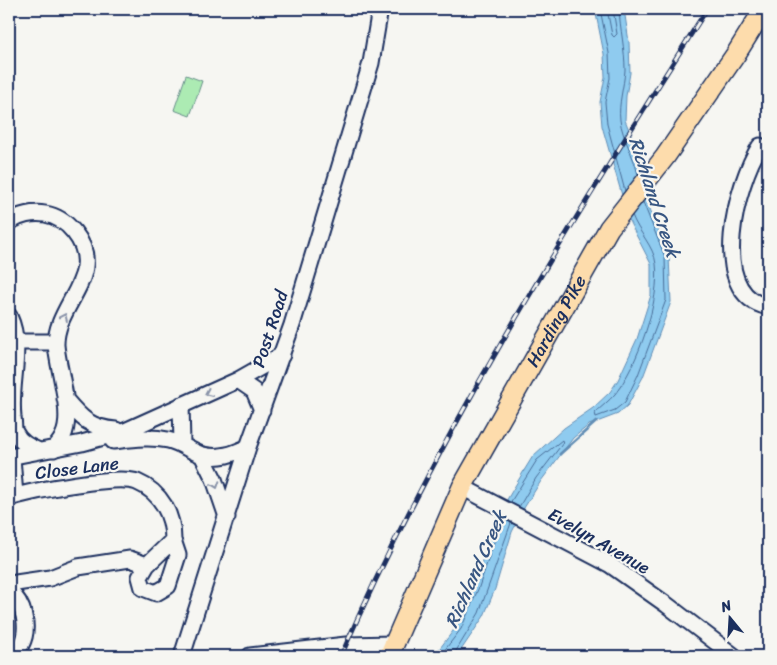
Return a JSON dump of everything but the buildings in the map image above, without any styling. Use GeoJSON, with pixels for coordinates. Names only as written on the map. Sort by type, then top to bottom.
{"type":"FeatureCollection","features":[{"type":"Feature","properties":{"kind":"main road","name":"Harding Pike"},"geometry":{"type":"LineString","coordinates":[[391,650],[462,487],[609,228],[665,158],[736,54],[764,9]]}},
{"type":"Feature","properties":{"kind":"street","name":"Post Road"},"geometry":{"type":"LineString","coordinates":[[182,656],[248,447],[282,355],[371,63],[380,9]]}},
{"type":"Feature","properties":{"kind":"street"},"geometry":{"type":"LineString","coordinates":[[760,146],[747,169],[735,209],[732,229],[734,272],[742,294],[753,302],[768,307]]}},
{"type":"Feature","properties":{"kind":"street"},"geometry":{"type":"LineString","coordinates":[[9,222],[34,213],[56,217],[70,227],[83,249],[84,271],[56,342],[65,399],[64,435],[47,450]]}},
{"type":"Feature","properties":{"kind":"street"},"geometry":{"type":"LineString","coordinates":[[9,316],[14,326],[16,342],[12,436],[24,444],[47,450]]}},
{"type":"Feature","properties":{"kind":"street"},"geometry":{"type":"LineString","coordinates":[[16,342],[56,342]]}},
{"type":"Feature","properties":{"kind":"street"},"geometry":{"type":"LineString","coordinates":[[12,497],[10,457],[82,443],[124,431],[238,380],[282,355]]}},
{"type":"Feature","properties":{"kind":"street"},"geometry":{"type":"LineString","coordinates":[[238,380],[254,391],[262,410]]}},
{"type":"Feature","properties":{"kind":"street"},"geometry":{"type":"LineString","coordinates":[[65,399],[81,418],[100,429],[124,431]]}},
{"type":"Feature","properties":{"kind":"street"},"geometry":{"type":"LineString","coordinates":[[181,405],[182,443]]}},
{"type":"Feature","properties":{"kind":"street"},"geometry":{"type":"LineString","coordinates":[[82,443],[151,438],[182,443],[202,455],[228,456],[248,447]]}},
{"type":"Feature","properties":{"kind":"street"},"geometry":{"type":"LineString","coordinates":[[202,455],[214,479],[227,517]]}},
{"type":"Feature","properties":{"kind":"street","name":"Close Lane"},"geometry":{"type":"LineString","coordinates":[[12,497],[43,489],[92,483],[135,481],[148,488],[163,504],[173,526],[173,540],[178,555],[168,586],[156,593],[143,588],[140,578],[147,565]]}},
{"type":"Feature","properties":{"kind":"street","name":"Evelyn Avenue"},"geometry":{"type":"LineString","coordinates":[[462,487],[609,564],[734,656]]}},
{"type":"Feature","properties":{"kind":"street"},"geometry":{"type":"LineString","coordinates":[[9,587],[16,583],[50,578],[87,566],[130,560],[147,565],[173,540]]}},
{"type":"Feature","properties":{"kind":"street"},"geometry":{"type":"LineString","coordinates":[[9,591],[22,606],[26,636],[21,645],[9,649]]}},
{"type":"Feature","properties":{"kind":"street"},"geometry":{"type":"LineString","coordinates":[[250,656],[346,645],[391,650]]}},
{"type":"Feature","properties":{"kind":"green space"},"geometry":{"type":"Polygon","coordinates":[[[186,75],[202,81],[190,116],[174,110],[186,75]]]}},
{"type":"Feature","properties":{"kind":"water"},"geometry":{"type":"Polygon","coordinates":[[[595,9],[624,9],[629,42],[630,73],[626,96],[625,120],[639,155],[648,204],[669,256],[671,302],[643,377],[628,405],[618,414],[589,425],[573,438],[541,481],[512,532],[495,589],[484,616],[457,656],[434,656],[456,627],[474,586],[495,520],[525,469],[533,456],[564,428],[593,408],[610,392],[618,380],[637,339],[651,295],[651,264],[630,223],[602,126],[600,102],[605,77],[604,54],[595,9]]]}},
{"type":"Feature","properties":{"kind":"waterway","name":"Richland Creek"},"geometry":{"type":"LineString","coordinates":[[560,454],[596,422]]}},
{"type":"Feature","properties":{"kind":"railway"},"geometry":{"type":"LineString","coordinates":[[341,656],[421,488],[466,406],[559,245],[707,9]]}}]}
